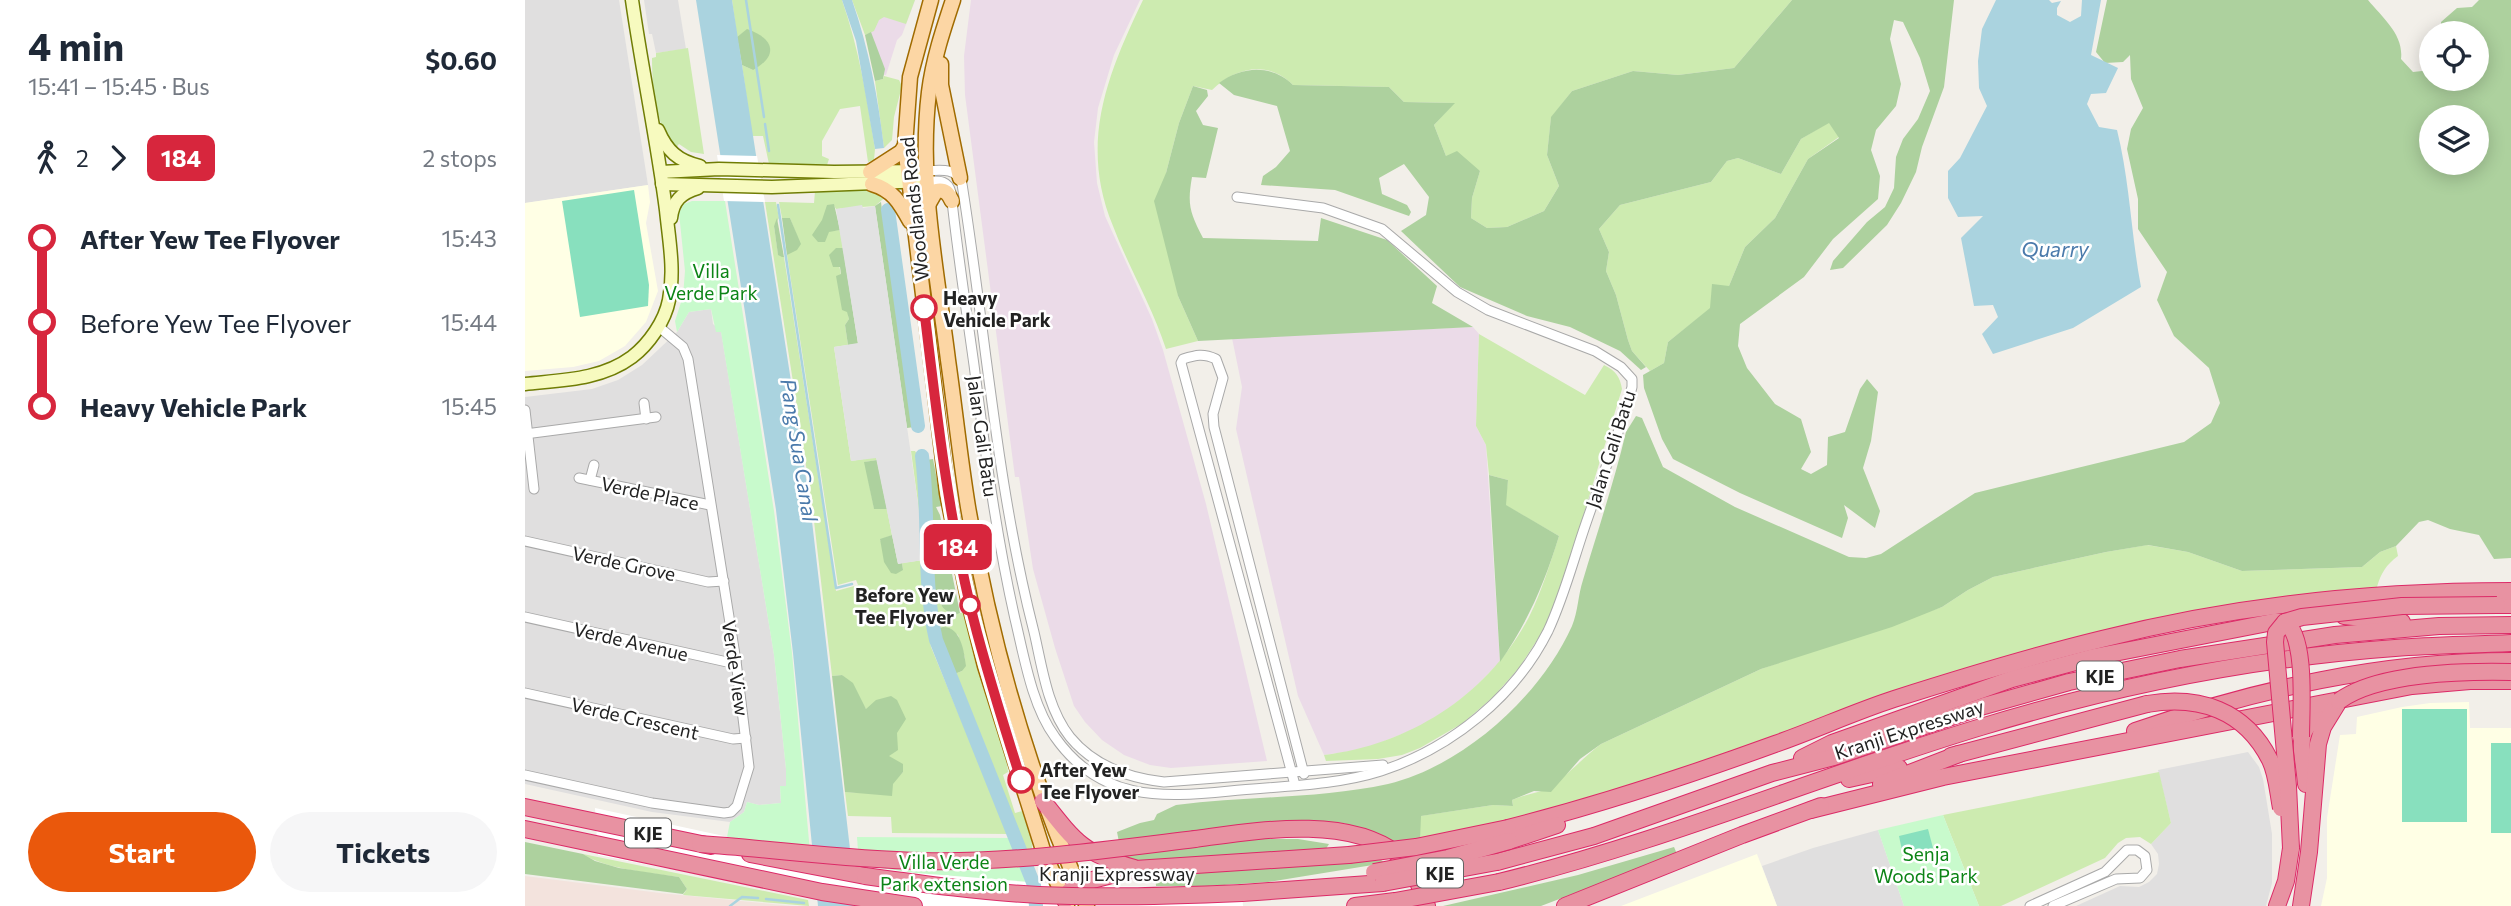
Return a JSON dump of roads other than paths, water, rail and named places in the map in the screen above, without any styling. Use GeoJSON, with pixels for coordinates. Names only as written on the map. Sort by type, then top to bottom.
{"type":"FeatureCollection","features":[{"type":"Feature","properties":{"kind":"highway"},"geometry":{"type":"LineString","coordinates":[[1378,878],[1448,858],[1784,741],[1891,700],[2103,638],[2263,608],[2386,595],[2511,591]]}},
{"type":"Feature","properties":{"kind":"highway"},"geometry":{"type":"LineString","coordinates":[[1772,773],[1832,743],[2012,679],[2175,640],[2302,617],[2402,606],[2504,605]]}},
{"type":"Feature","properties":{"kind":"highway"},"geometry":{"type":"LineString","coordinates":[[2263,608],[2439,626]]}},
{"type":"Feature","properties":{"kind":"highway"},"geometry":{"type":"LineString","coordinates":[[2285,622],[2290,625],[2298,642],[2301,737],[2311,831]]}},
{"type":"Feature","properties":{"kind":"highway"},"geometry":{"type":"LineString","coordinates":[[2277,906],[2286,881],[2291,848],[2275,642],[2276,633],[2285,622]]}},
{"type":"Feature","properties":{"kind":"highway","name":"KJE"},"geometry":{"type":"LineString","coordinates":[[1772,773],[1834,757],[1984,706],[2069,682],[2180,659],[2335,635],[2439,626],[2511,625]]}},
{"type":"Feature","properties":{"kind":"highway","name":"Kranji Expressway"},"geometry":{"type":"LineString","coordinates":[[1355,906],[1499,882],[1590,857],[1982,726],[2117,690],[2195,674],[2338,654],[2396,648],[2511,645]]}},
{"type":"Feature","properties":{"kind":"highway"},"geometry":{"type":"LineString","coordinates":[[2087,748],[2213,705],[2267,690],[2351,674],[2423,665],[2511,661]]}},
{"type":"Feature","properties":{"kind":"highway"},"geometry":{"type":"LineString","coordinates":[[2301,737],[2308,723],[2359,688],[2376,682],[2419,676],[2511,672]]}},
{"type":"Feature","properties":{"kind":"highway"},"geometry":{"type":"LineString","coordinates":[[1811,810],[1943,777],[2124,743],[2211,723],[2412,686],[2511,681]]}},
{"type":"Feature","properties":{"kind":"highway"},"geometry":{"type":"LineString","coordinates":[[1782,795],[1959,754],[2168,700],[2206,704],[2223,711],[2256,738],[2271,762],[2291,848]]}},
{"type":"Feature","properties":{"kind":"highway"},"geometry":{"type":"LineString","coordinates":[[2301,906],[2311,831],[2318,744],[2323,727],[2339,701]]}},
{"type":"Feature","properties":{"kind":"highway"},"geometry":{"type":"LineString","coordinates":[[1566,906],[1742,835],[1959,754]]}},
{"type":"Feature","properties":{"kind":"highway","name":"Kranji Expressway"},"geometry":{"type":"LineString","coordinates":[[525,807],[865,876],[975,890],[1080,896],[1242,893],[1337,886],[1497,862],[1594,836],[1772,773]]}},
{"type":"Feature","properties":{"kind":"highway"},"geometry":{"type":"LineString","coordinates":[[1043,801],[1083,847],[1105,859],[1135,869]]}},
{"type":"Feature","properties":{"kind":"highway","name":"KJE"},"geometry":{"type":"LineString","coordinates":[[525,829],[821,892],[914,906]]}},
{"type":"Feature","properties":{"kind":"highway"},"geometry":{"type":"LineString","coordinates":[[700,844],[834,858],[948,862],[1041,857],[1255,831],[1331,831],[1359,836],[1399,855],[1416,875],[1427,906]]}},
{"type":"Feature","properties":{"kind":"highway"},"geometry":{"type":"LineString","coordinates":[[1066,903],[1068,892],[1077,884],[1135,869],[1349,855],[1508,835]]}},
{"type":"Feature","properties":{"kind":"main road","name":"Woodlands Road"},"geometry":{"type":"LineString","coordinates":[[931,0],[910,77],[905,146],[947,493],[969,603],[985,666],[1043,850],[1066,903]]}},
{"type":"Feature","properties":{"kind":"main road","name":"Woodlands Road"},"geometry":{"type":"LineString","coordinates":[[953,0],[929,91],[925,176],[961,461],[974,541],[1000,661],[1043,801],[1087,906]]}},
{"type":"Feature","properties":{"kind":"main road"},"geometry":{"type":"LineString","coordinates":[[945,24],[941,85],[960,178]]}},
{"type":"Feature","properties":{"kind":"main road"},"geometry":{"type":"LineString","coordinates":[[890,159],[906,122]]}},
{"type":"Feature","properties":{"kind":"main road"},"geometry":{"type":"LineString","coordinates":[[905,146],[871,178],[895,196],[914,229]]}},
{"type":"Feature","properties":{"kind":"main road"},"geometry":{"type":"LineString","coordinates":[[928,205],[936,191],[941,190],[947,193],[952,201]]}},
{"type":"Feature","properties":{"kind":"main road"},"geometry":{"type":"LineString","coordinates":[[1043,850],[1050,855],[1056,853],[1059,842]]}},
{"type":"Feature","properties":{"kind":"street"},"geometry":{"type":"LineString","coordinates":[[525,384],[577,378],[615,367],[633,356],[646,343],[669,303],[672,281],[668,233],[652,115],[632,0]]}},
{"type":"Feature","properties":{"kind":"street"},"geometry":{"type":"LineString","coordinates":[[652,115],[663,142],[673,155],[685,162],[716,169]]}},
{"type":"Feature","properties":{"kind":"street"},"geometry":{"type":"LineString","coordinates":[[661,178],[716,169],[871,178]]}},
{"type":"Feature","properties":{"kind":"street"},"geometry":{"type":"LineString","coordinates":[[661,178],[762,187],[925,176],[950,171],[960,178]]}},
{"type":"Feature","properties":{"kind":"street"},"geometry":{"type":"LineString","coordinates":[[925,176],[949,185],[952,201]]}},
{"type":"Feature","properties":{"kind":"street","name":"Jalan Gali Batu"},"geometry":{"type":"LineString","coordinates":[[960,178],[1009,524],[1048,688],[1063,726],[1077,744],[1099,762],[1145,779],[1185,781],[1402,762]]}},
{"type":"Feature","properties":{"kind":"street"},"geometry":{"type":"LineString","coordinates":[[668,233],[672,208],[679,197],[688,191],[717,185]]}},
{"type":"Feature","properties":{"kind":"street","name":"Jalan Gali Batu"},"geometry":{"type":"LineString","coordinates":[[952,201],[990,491],[1005,575],[1034,692],[1052,733],[1075,761],[1091,774],[1132,792],[1165,796],[1306,784],[1381,771],[1423,754],[1467,727],[1497,700],[1523,670],[1547,633],[1562,597],[1626,406],[1632,379],[1621,367],[1595,351],[1488,310],[1457,292],[1382,229],[1323,208],[1237,197]]}},
{"type":"Feature","properties":{"kind":"street","name":"Verde View"},"geometry":{"type":"LineString","coordinates":[[525,775],[652,803],[731,812],[738,804],[748,772],[737,660],[687,354],[683,347],[658,326]]}},
{"type":"Feature","properties":{"kind":"street"},"geometry":{"type":"LineString","coordinates":[[1295,785],[1181,362],[1183,359],[1203,354],[1216,359],[1223,378],[1213,414],[1214,427],[1306,784]]}},
{"type":"Feature","properties":{"kind":"street"},"geometry":{"type":"LineString","coordinates":[[527,433],[651,418],[644,403]]}},
{"type":"Feature","properties":{"kind":"street"},"geometry":{"type":"LineString","coordinates":[[525,410],[534,489]]}},
{"type":"Feature","properties":{"kind":"street","name":"Verde Place"},"geometry":{"type":"LineString","coordinates":[[590,480],[594,465]]}},
{"type":"Feature","properties":{"kind":"street","name":"Verde Place"},"geometry":{"type":"LineString","coordinates":[[579,478],[680,501],[710,505]]}},
{"type":"Feature","properties":{"kind":"street","name":"Verde Grove"},"geometry":{"type":"LineString","coordinates":[[525,541],[708,582],[724,581]]}},
{"type":"Feature","properties":{"kind":"street","name":"Verde Avenue"},"geometry":{"type":"LineString","coordinates":[[525,617],[727,662],[737,660]]}},
{"type":"Feature","properties":{"kind":"street","name":"Verde Crescent"},"geometry":{"type":"LineString","coordinates":[[525,693],[733,739],[746,738]]}},
{"type":"Feature","properties":{"kind":"street"},"geometry":{"type":"LineString","coordinates":[[2030,906],[2105,872],[2123,852],[2132,849],[2145,856],[2148,865],[2144,874],[2135,879],[2110,881],[2053,906]]}},
{"type":"Feature","properties":{"kind":"street"},"geometry":{"type":"LineString","coordinates":[[2117,860],[2118,870],[2125,878]]}},
{"type":"Feature","properties":{"kind":"water","name":"Pang Sua Canal"},"geometry":{"type":"Polygon","coordinates":[[[696,0],[732,0],[810,504],[850,849],[853,906],[818,906],[776,510],[696,0]]]}},
{"type":"Feature","properties":{"kind":"water"},"geometry":{"type":"Polygon","coordinates":[[[842,0],[852,0],[863,37],[876,92],[884,148],[875,149],[856,41],[842,0]]]}},
{"type":"Feature","properties":{"kind":"water","name":"Quarry"},"geometry":{"type":"Polygon","coordinates":[[[1996,0],[2049,0],[2052,3],[2061,1],[2057,15],[2070,22],[2081,16],[2082,0],[2101,0],[2091,55],[2118,68],[2106,93],[2091,94],[2087,104],[2099,127],[2117,130],[2141,287],[2073,328],[1993,354],[1982,334],[1998,317],[1993,305],[1974,306],[1961,238],[1983,216],[1958,217],[1948,198],[1948,171],[1960,158],[1987,106],[1979,88],[1978,61],[1982,29],[1996,0]]]}},
{"type":"Feature","properties":{"kind":"waterway"},"geometry":{"type":"LineString","coordinates":[[746,0],[764,117]]}},
{"type":"Feature","properties":{"kind":"waterway"},"geometry":{"type":"LineString","coordinates":[[765,124],[769,151]]}},
{"type":"Feature","properties":{"kind":"waterway","name":"Pang Sua Canal"},"geometry":{"type":"LineString","coordinates":[[778,205],[836,588],[852,584]]}},
{"type":"Feature","properties":{"kind":"waterway"},"geometry":{"type":"LineString","coordinates":[[888,210],[918,426]]}},
{"type":"Feature","properties":{"kind":"waterway"},"geometry":{"type":"LineString","coordinates":[[922,456],[929,595],[936,640],[1034,885],[1036,906]]}},
{"type":"Feature","properties":{"kind":"waterway"},"geometry":{"type":"LineString","coordinates":[[730,906],[742,897],[758,898]]}},
{"type":"Feature","properties":{"kind":"waterway"},"geometry":{"type":"LineString","coordinates":[[766,899],[804,903]]}},
{"type":"Feature","properties":{"kind":"place","name":"Heavy Vehicle Park"},"geometry":{"type":"Point","coordinates":[924,308]}},
{"type":"Feature","properties":{"kind":"place","name":"Before Yew Tee Flyover"},"geometry":{"type":"Point","coordinates":[970,605]}},
{"type":"Feature","properties":{"kind":"place","name":"After Yew Tee Flyover"},"geometry":{"type":"Point","coordinates":[1021,780]}},
{"type":"Feature","properties":{"kind":"park label","name":"Villa Verde Park"},"geometry":{"type":"Point","coordinates":[711,281]}},
{"type":"Feature","properties":{"kind":"park label","name":"Senja Woods Park"},"geometry":{"type":"Point","coordinates":[1926,864]}},
{"type":"Feature","properties":{"kind":"park label","name":"Villa Verde Park extension"},"geometry":{"type":"Point","coordinates":[944,872]}}]}
